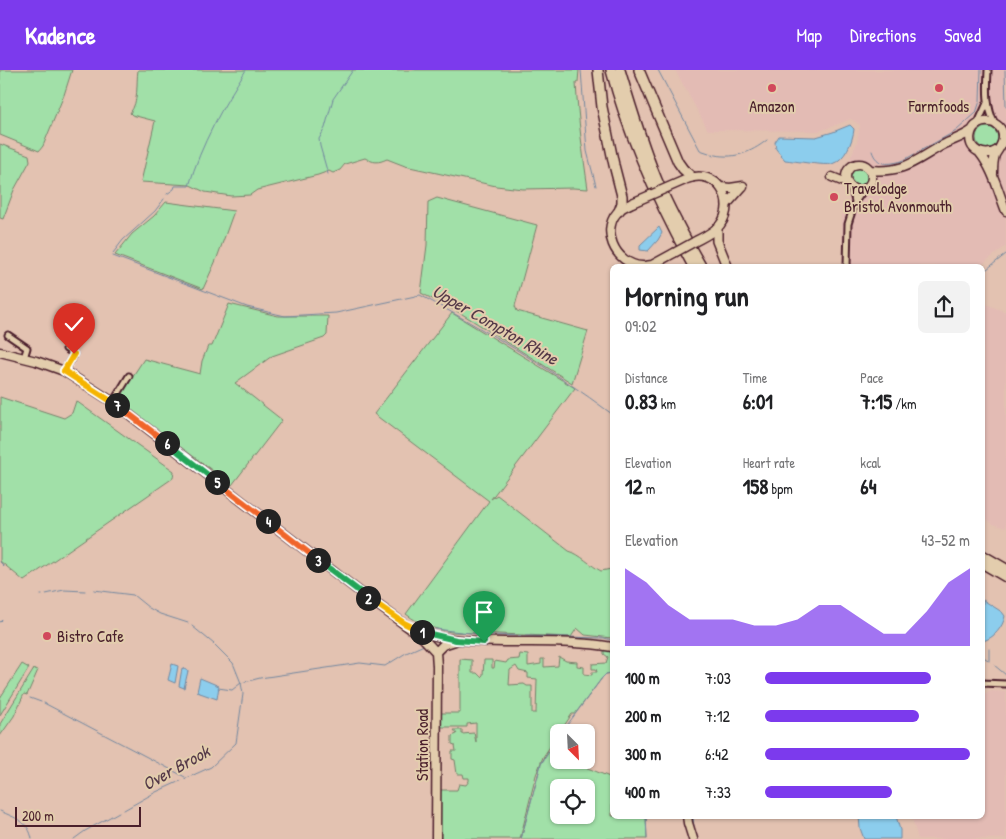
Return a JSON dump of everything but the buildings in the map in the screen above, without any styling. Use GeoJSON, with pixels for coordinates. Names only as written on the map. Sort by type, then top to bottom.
{"type":"FeatureCollection","features":[{"type":"Feature","properties":{"kind":"highway"},"geometry":{"type":"LineString","coordinates":[[598,70],[604,117],[622,196],[619,211]]}},
{"type":"Feature","properties":{"kind":"highway"},"geometry":{"type":"LineString","coordinates":[[611,70],[628,125],[650,183],[692,264]]}},
{"type":"Feature","properties":{"kind":"highway"},"geometry":{"type":"LineString","coordinates":[[620,70],[635,122],[657,180],[700,264]]}},
{"type":"Feature","properties":{"kind":"highway"},"geometry":{"type":"LineString","coordinates":[[639,70],[678,162],[689,178]]}},
{"type":"Feature","properties":{"kind":"highway"},"geometry":{"type":"LineString","coordinates":[[717,228],[716,241],[726,264]]}},
{"type":"Feature","properties":{"kind":"highway"},"geometry":{"type":"LineString","coordinates":[[985,557],[1006,569]]}},
{"type":"Feature","properties":{"kind":"highway"},"geometry":{"type":"LineString","coordinates":[[985,565],[1006,577]]}},
{"type":"Feature","properties":{"kind":"street"},"geometry":{"type":"LineString","coordinates":[[988,70],[988,108],[995,124]]}},
{"type":"Feature","properties":{"kind":"street"},"geometry":{"type":"LineString","coordinates":[[847,264],[848,224],[855,202],[865,188],[877,176],[904,168],[971,131],[978,124],[987,100]]}},
{"type":"Feature","properties":{"kind":"street"},"geometry":{"type":"LineString","coordinates":[[978,124],[986,121],[995,124],[1001,129],[1003,138],[993,163],[993,174]]}},
{"type":"Feature","properties":{"kind":"street"},"geometry":{"type":"LineString","coordinates":[[971,131],[970,140],[984,158],[993,174],[1006,211]]}},
{"type":"Feature","properties":{"kind":"street"},"geometry":{"type":"LineString","coordinates":[[953,141],[964,143],[976,150],[989,154],[998,150]]}},
{"type":"Feature","properties":{"kind":"street"},"geometry":{"type":"LineString","coordinates":[[865,188],[856,190],[832,177],[847,172],[850,167],[857,164],[864,165],[870,170],[889,171]]}},
{"type":"Feature","properties":{"kind":"street"},"geometry":{"type":"LineString","coordinates":[[870,170],[871,182]]}},
{"type":"Feature","properties":{"kind":"street"},"geometry":{"type":"LineString","coordinates":[[847,172],[855,202]]}},
{"type":"Feature","properties":{"kind":"street"},"geometry":{"type":"LineString","coordinates":[[631,264],[618,255],[612,244],[611,228],[619,211],[632,203],[689,178],[707,178],[721,187],[743,186],[727,204]]}},
{"type":"Feature","properties":{"kind":"street"},"geometry":{"type":"LineString","coordinates":[[654,264],[717,228],[724,219],[727,204],[721,187]]}},
{"type":"Feature","properties":{"kind":"street"},"geometry":{"type":"LineString","coordinates":[[8,335],[27,348],[24,358]]}},
{"type":"Feature","properties":{"kind":"street"},"geometry":{"type":"LineString","coordinates":[[64,371],[74,354],[66,349]]}},
{"type":"Feature","properties":{"kind":"street"},"geometry":{"type":"LineString","coordinates":[[0,352],[64,371],[113,402],[360,592],[422,636],[436,652],[443,645],[456,640]]}},
{"type":"Feature","properties":{"kind":"street"},"geometry":{"type":"LineString","coordinates":[[113,402],[125,378]]}},
{"type":"Feature","properties":{"kind":"street"},"geometry":{"type":"LineString","coordinates":[[404,623],[424,633],[456,640],[574,643],[610,647]]}},
{"type":"Feature","properties":{"kind":"street","name":"Station Road"},"geometry":{"type":"LineString","coordinates":[[436,652],[436,839]]}},
{"type":"Feature","properties":{"kind":"street"},"geometry":{"type":"LineString","coordinates":[[985,683],[1006,684]]}},
{"type":"Feature","properties":{"kind":"street"},"geometry":{"type":"LineString","coordinates":[[688,819],[693,839]]}},
{"type":"Feature","properties":{"kind":"shaded area"},"geometry":{"type":"Polygon","coordinates":[[[675,70],[1006,70],[1006,246],[983,264],[843,264],[842,216],[849,201],[848,164],[857,142],[860,125],[851,119],[820,131],[708,130],[675,70]]]}},
{"type":"Feature","properties":{"kind":"shaded area"},"geometry":{"type":"Polygon","coordinates":[[[985,304],[1006,312],[1006,528],[993,524],[985,518],[985,304]]]}},
{"type":"Feature","properties":{"kind":"shaded area"},"geometry":{"type":"Polygon","coordinates":[[[992,691],[1006,692],[1006,839],[918,839],[912,819],[985,819],[985,693],[992,691]]]}},
{"type":"Feature","properties":{"kind":"green space"},"geometry":{"type":"Polygon","coordinates":[[[0,70],[72,70],[64,95],[43,146],[39,151],[0,135],[0,70]]]}},
{"type":"Feature","properties":{"kind":"green space"},"geometry":{"type":"Polygon","coordinates":[[[138,70],[579,70],[578,82],[576,83],[588,189],[523,189],[496,186],[405,166],[387,159],[376,162],[365,158],[345,164],[340,170],[333,173],[329,171],[257,190],[250,195],[231,196],[205,192],[190,185],[141,182],[155,121],[130,113],[135,104],[138,70]]]}},
{"type":"Feature","properties":{"kind":"green space"},"geometry":{"type":"Polygon","coordinates":[[[987,127],[995,130],[998,138],[995,146],[987,149],[979,146],[976,138],[979,130],[987,127]]]}},
{"type":"Feature","properties":{"kind":"green space"},"geometry":{"type":"Polygon","coordinates":[[[0,144],[29,155],[30,161],[14,190],[3,219],[0,218],[0,144]]]}},
{"type":"Feature","properties":{"kind":"green space"},"geometry":{"type":"Polygon","coordinates":[[[855,168],[863,168],[868,173],[866,184],[855,186],[850,181],[850,173],[855,168]]]}},
{"type":"Feature","properties":{"kind":"green space"},"geometry":{"type":"Polygon","coordinates":[[[437,198],[537,225],[515,306],[517,311],[588,331],[572,383],[462,314],[421,293],[427,245],[428,202],[437,198]]]}},
{"type":"Feature","properties":{"kind":"green space"},"geometry":{"type":"Polygon","coordinates":[[[166,202],[234,211],[217,258],[203,289],[115,255],[132,234],[154,216],[166,202]]]}},
{"type":"Feature","properties":{"kind":"green space"},"geometry":{"type":"Polygon","coordinates":[[[229,304],[278,316],[328,316],[327,335],[324,338],[272,356],[235,383],[282,420],[232,485],[117,400],[144,359],[200,374],[202,361],[208,346],[212,346],[229,304]]]}},
{"type":"Feature","properties":{"kind":"green space"},"geometry":{"type":"Polygon","coordinates":[[[452,313],[575,388],[491,499],[497,495],[569,551],[601,571],[610,569],[610,638],[585,635],[577,628],[571,637],[451,632],[427,626],[406,614],[489,501],[374,414],[452,313]]]}},
{"type":"Feature","properties":{"kind":"green space"},"geometry":{"type":"Polygon","coordinates":[[[0,397],[64,418],[72,413],[76,401],[174,471],[173,478],[24,581],[0,561],[0,397]]]}},
{"type":"Feature","properties":{"kind":"green space"},"geometry":{"type":"Polygon","coordinates":[[[604,649],[610,650],[610,673],[602,678],[565,724],[550,724],[550,747],[543,757],[536,775],[520,839],[440,839],[440,790],[457,790],[459,784],[466,785],[469,781],[469,778],[464,778],[463,774],[457,774],[455,760],[452,759],[452,751],[456,751],[455,745],[452,744],[452,736],[457,734],[454,730],[462,730],[462,734],[474,733],[476,742],[476,723],[467,724],[467,727],[441,727],[441,713],[460,713],[460,659],[472,660],[472,673],[477,673],[481,677],[483,675],[484,660],[492,660],[492,668],[494,668],[495,661],[506,663],[508,660],[519,659],[520,654],[528,655],[528,666],[541,664],[541,659],[544,659],[544,667],[558,666],[559,657],[566,661],[577,662],[577,666],[584,667],[584,674],[592,675],[592,672],[597,672],[596,669],[592,669],[592,664],[606,663],[608,657],[604,654],[604,649]],[[516,666],[510,670],[509,685],[524,684],[532,686],[532,713],[536,713],[537,679],[528,678],[528,673],[519,671],[516,666]]]}},
{"type":"Feature","properties":{"kind":"green space"},"geometry":{"type":"Polygon","coordinates":[[[22,664],[29,668],[0,715],[0,698],[22,664]]]}},
{"type":"Feature","properties":{"kind":"green space"},"geometry":{"type":"Polygon","coordinates":[[[34,669],[38,670],[27,695],[24,694],[14,716],[0,736],[0,724],[34,669]]]}},
{"type":"Feature","properties":{"kind":"green space"},"geometry":{"type":"Polygon","coordinates":[[[548,751],[550,752],[550,769],[590,769],[610,777],[610,819],[646,819],[647,839],[521,839],[541,764],[548,751]]]}},
{"type":"Feature","properties":{"kind":"water"},"geometry":{"type":"Polygon","coordinates":[[[850,125],[854,129],[850,144],[841,159],[832,164],[785,160],[776,149],[775,142],[779,136],[816,137],[850,125]]]}},
{"type":"Feature","properties":{"kind":"water"},"geometry":{"type":"Polygon","coordinates":[[[659,227],[662,233],[658,240],[648,251],[640,250],[640,245],[659,227]]]}},
{"type":"Feature","properties":{"kind":"water"},"geometry":{"type":"Polygon","coordinates":[[[985,601],[1005,616],[997,632],[985,640],[985,601]]]}},
{"type":"Feature","properties":{"kind":"water"},"geometry":{"type":"Polygon","coordinates":[[[172,664],[178,666],[175,683],[168,680],[172,664]]]}},
{"type":"Feature","properties":{"kind":"water"},"geometry":{"type":"Polygon","coordinates":[[[182,668],[188,671],[184,688],[179,686],[182,668]]]}},
{"type":"Feature","properties":{"kind":"water"},"geometry":{"type":"Polygon","coordinates":[[[200,678],[219,686],[217,699],[197,692],[200,678]]]}},
{"type":"Feature","properties":{"kind":"water"},"geometry":{"type":"Polygon","coordinates":[[[859,819],[897,819],[900,839],[864,839],[859,819]]]}},
{"type":"Feature","properties":{"kind":"waterway"},"geometry":{"type":"LineString","coordinates":[[167,194],[175,186],[189,186],[213,126],[246,70]]}},
{"type":"Feature","properties":{"kind":"waterway"},"geometry":{"type":"LineString","coordinates":[[328,174],[319,139],[325,128],[333,99],[353,70]]}},
{"type":"Feature","properties":{"kind":"waterway"},"geometry":{"type":"LineString","coordinates":[[581,70],[587,151],[596,186]]}},
{"type":"Feature","properties":{"kind":"waterway"},"geometry":{"type":"LineString","coordinates":[[658,70],[700,150],[713,156]]}},
{"type":"Feature","properties":{"kind":"waterway"},"geometry":{"type":"LineString","coordinates":[[872,151],[877,160],[881,162],[902,161],[956,131],[976,113],[980,101],[981,70]]}},
{"type":"Feature","properties":{"kind":"waterway"},"geometry":{"type":"LineString","coordinates":[[1005,70],[1006,106]]}},
{"type":"Feature","properties":{"kind":"waterway"},"geometry":{"type":"LineString","coordinates":[[712,154],[734,156],[748,152],[767,140]]}},
{"type":"Feature","properties":{"kind":"waterway"},"geometry":{"type":"LineString","coordinates":[[113,253],[123,240],[155,211],[164,199]]}},
{"type":"Feature","properties":{"kind":"waterway"},"geometry":{"type":"LineString","coordinates":[[985,271],[1006,254]]}},
{"type":"Feature","properties":{"kind":"waterway","name":"Upper Compton Rhine"},"geometry":{"type":"LineString","coordinates":[[113,256],[247,307],[285,316],[336,313],[420,295],[519,351],[610,413]]}},
{"type":"Feature","properties":{"kind":"waterway"},"geometry":{"type":"LineString","coordinates":[[0,562],[4,566]]}},
{"type":"Feature","properties":{"kind":"waterway"},"geometry":{"type":"LineString","coordinates":[[46,594],[64,590],[85,591]]}},
{"type":"Feature","properties":{"kind":"waterway"},"geometry":{"type":"LineString","coordinates":[[94,590],[133,595],[160,614],[188,623]]}},
{"type":"Feature","properties":{"kind":"waterway","name":"Over Brook"},"geometry":{"type":"LineString","coordinates":[[124,810],[156,792],[211,767],[236,743],[243,694],[241,683],[233,663],[192,626]]}},
{"type":"Feature","properties":{"kind":"waterway"},"geometry":{"type":"LineString","coordinates":[[435,629],[487,635],[610,640]]}},
{"type":"Feature","properties":{"kind":"waterway"},"geometry":{"type":"LineString","coordinates":[[218,688],[232,690],[241,683],[260,678],[360,663],[385,666],[424,645]]}},
{"type":"Feature","properties":{"kind":"waterway"},"geometry":{"type":"LineString","coordinates":[[989,649],[989,661]]}},
{"type":"Feature","properties":{"kind":"waterway"},"geometry":{"type":"LineString","coordinates":[[994,665],[1006,675]]}},
{"type":"Feature","properties":{"kind":"waterway"},"geometry":{"type":"LineString","coordinates":[[568,724],[602,678],[610,673]]}},
{"type":"Feature","properties":{"kind":"waterway"},"geometry":{"type":"LineString","coordinates":[[30,698],[41,702]]}},
{"type":"Feature","properties":{"kind":"waterway"},"geometry":{"type":"LineString","coordinates":[[44,703],[185,777]]}},
{"type":"Feature","properties":{"kind":"waterway"},"geometry":{"type":"LineString","coordinates":[[521,839],[541,764],[550,750]]}},
{"type":"Feature","properties":{"kind":"waterway","name":"Over Brook"},"geometry":{"type":"LineString","coordinates":[[0,811],[25,824],[32,839]]}},
{"type":"Feature","properties":{"kind":"waterway","name":"Over Brook"},"geometry":{"type":"LineString","coordinates":[[74,839],[119,812]]}},
{"type":"Feature","properties":{"kind":"waterway"},"geometry":{"type":"LineString","coordinates":[[646,819],[647,839]]}},
{"type":"Feature","properties":{"kind":"waterway"},"geometry":{"type":"LineString","coordinates":[[693,819],[698,839]]}},
{"type":"Feature","properties":{"kind":"place","name":"Amazon"},"geometry":{"type":"Point","coordinates":[772,88]}},
{"type":"Feature","properties":{"kind":"place","name":"Farmfoods"},"geometry":{"type":"Point","coordinates":[939,88]}},
{"type":"Feature","properties":{"kind":"place","name":"Travelodge Bristol Avonmouth"},"geometry":{"type":"Point","coordinates":[834,197]}},
{"type":"Feature","properties":{"kind":"place","name":"Bistro Cafe"},"geometry":{"type":"Point","coordinates":[47,636]}},
{"type":"Feature","properties":{"kind":"route"},"geometry":{"type":"LineString","coordinates":[[74,354],[64,371],[116,404],[360,592],[404,623],[424,633],[456,640],[484,642]]}}]}
